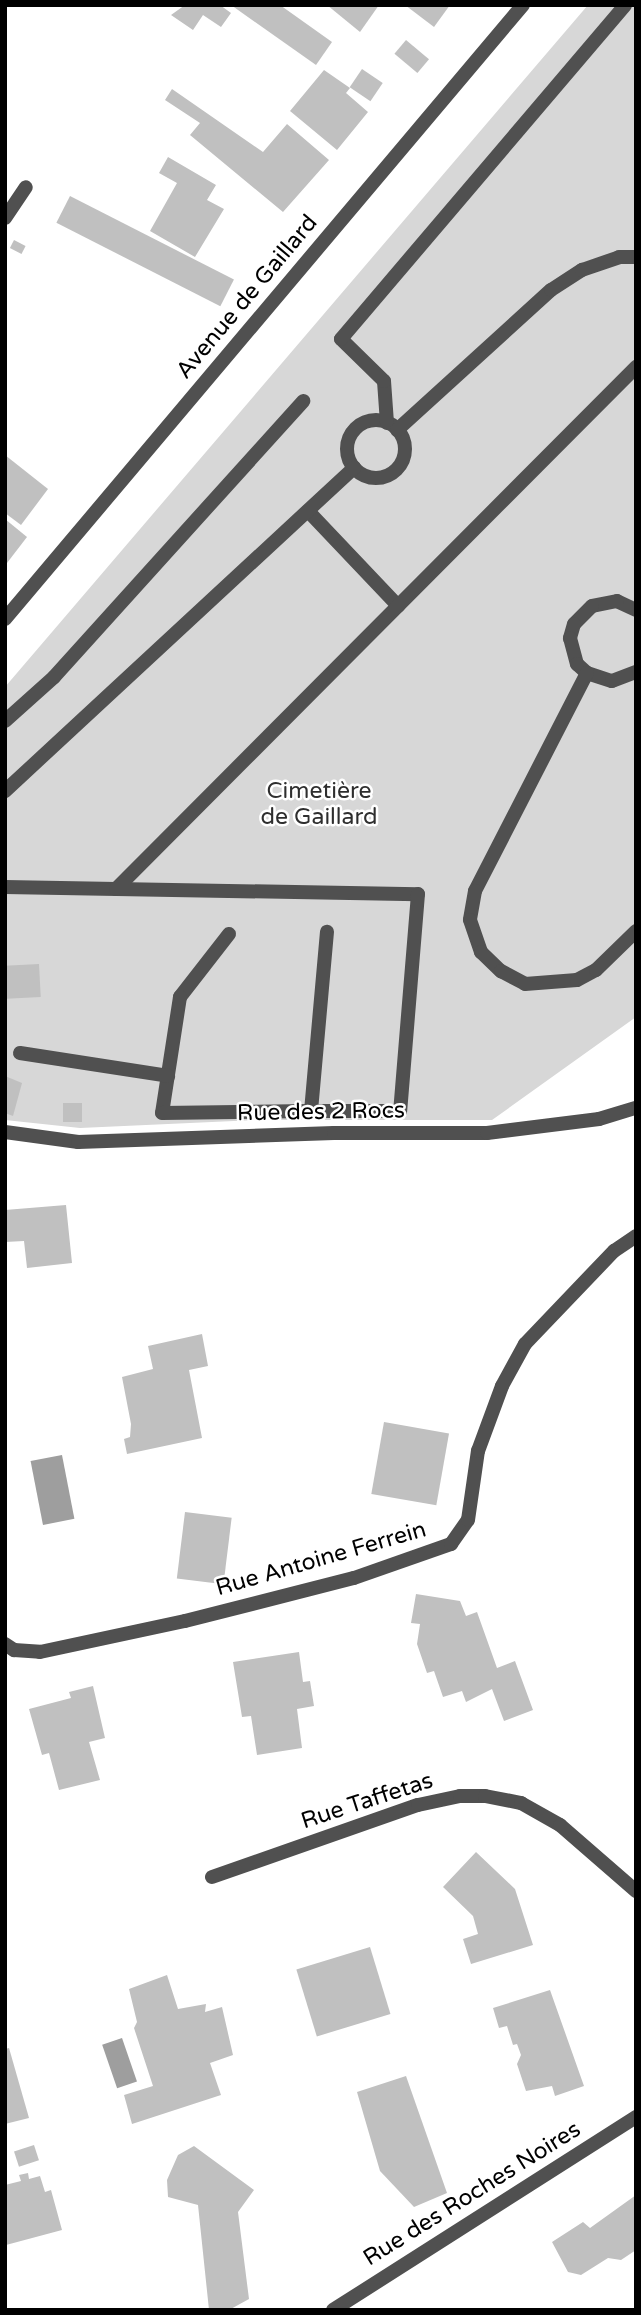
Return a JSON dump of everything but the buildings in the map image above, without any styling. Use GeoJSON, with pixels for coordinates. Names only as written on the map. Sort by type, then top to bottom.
{"type":"FeatureCollection","features":[{"type":"Feature","properties":{"kind":"street","name":"Avenue de Gaillard"},"geometry":{"type":"LineString","coordinates":[[5,619],[523,5]]}},
{"type":"Feature","properties":{"kind":"street"},"geometry":{"type":"LineString","coordinates":[[392,426],[369,421],[353,431],[347,450],[354,468],[381,478],[398,468],[405,452],[392,426],[384,381],[341,340],[625,5]]}},
{"type":"Feature","properties":{"kind":"street"},"geometry":{"type":"LineString","coordinates":[[5,218],[26,187]]}},
{"type":"Feature","properties":{"kind":"street"},"geometry":{"type":"LineString","coordinates":[[392,426],[551,290],[582,270],[619,257],[636,257]]}},
{"type":"Feature","properties":{"kind":"street"},"geometry":{"type":"LineString","coordinates":[[116,889],[636,367]]}},
{"type":"Feature","properties":{"kind":"street"},"geometry":{"type":"LineString","coordinates":[[5,722],[54,677],[303,401]]}},
{"type":"Feature","properties":{"kind":"street"},"geometry":{"type":"LineString","coordinates":[[5,791],[354,468]]}},
{"type":"Feature","properties":{"kind":"street"},"geometry":{"type":"LineString","coordinates":[[308,511],[398,606]]}},
{"type":"Feature","properties":{"kind":"street"},"geometry":{"type":"LineString","coordinates":[[634,603],[604,601],[581,613],[574,624],[572,651],[587,673],[612,681],[636,672]]}},
{"type":"Feature","properties":{"kind":"street"},"geometry":{"type":"LineString","coordinates":[[587,673],[475,891],[470,920],[481,952],[501,971],[526,984],[577,980],[596,970],[636,930]]}},
{"type":"Feature","properties":{"kind":"street"},"geometry":{"type":"LineString","coordinates":[[5,887],[418,894],[400,1111],[162,1113],[180,997],[229,934]]}},
{"type":"Feature","properties":{"kind":"street"},"geometry":{"type":"LineString","coordinates":[[311,1111],[327,932]]}},
{"type":"Feature","properties":{"kind":"street"},"geometry":{"type":"LineString","coordinates":[[20,1054],[168,1076]]}},
{"type":"Feature","properties":{"kind":"street","name":"Rue des 2 Rocs"},"geometry":{"type":"LineString","coordinates":[[5,1132],[78,1142],[334,1133],[487,1133],[586,1121],[636,1108]]}},
{"type":"Feature","properties":{"kind":"street","name":"Rue Antoine Ferrein"},"geometry":{"type":"LineString","coordinates":[[5,1644],[14,1650],[40,1652],[185,1620],[354,1578],[452,1544],[468,1520],[482,1438],[502,1386],[525,1344],[614,1251],[636,1236]]}},
{"type":"Feature","properties":{"kind":"street","name":"Rue Taffetas"},"geometry":{"type":"LineString","coordinates":[[212,1877],[418,1805],[460,1796],[485,1796],[521,1803],[560,1825],[636,1891]]}},
{"type":"Feature","properties":{"kind":"street","name":"Rue des Roches Noires"},"geometry":{"type":"LineString","coordinates":[[334,2310],[636,2117]]}},
{"type":"Feature","properties":{"kind":"green space","name":"Cimetière de Gaillard"},"geometry":{"type":"Polygon","coordinates":[[[588,5],[636,5],[636,1017],[492,1120],[256,1120],[80,1128],[5,1120],[5,687],[588,5]]]}},
{"type":"Feature","properties":{"kind":"shaded area"},"geometry":{"type":"Polygon","coordinates":[[[62,1455],[74,1519],[43,1525],[31,1461],[62,1455]]]}},
{"type":"Feature","properties":{"kind":"shaded area"},"geometry":{"type":"Polygon","coordinates":[[[122,2038],[137,2081],[117,2088],[102,2045],[122,2038]]]}}]}
